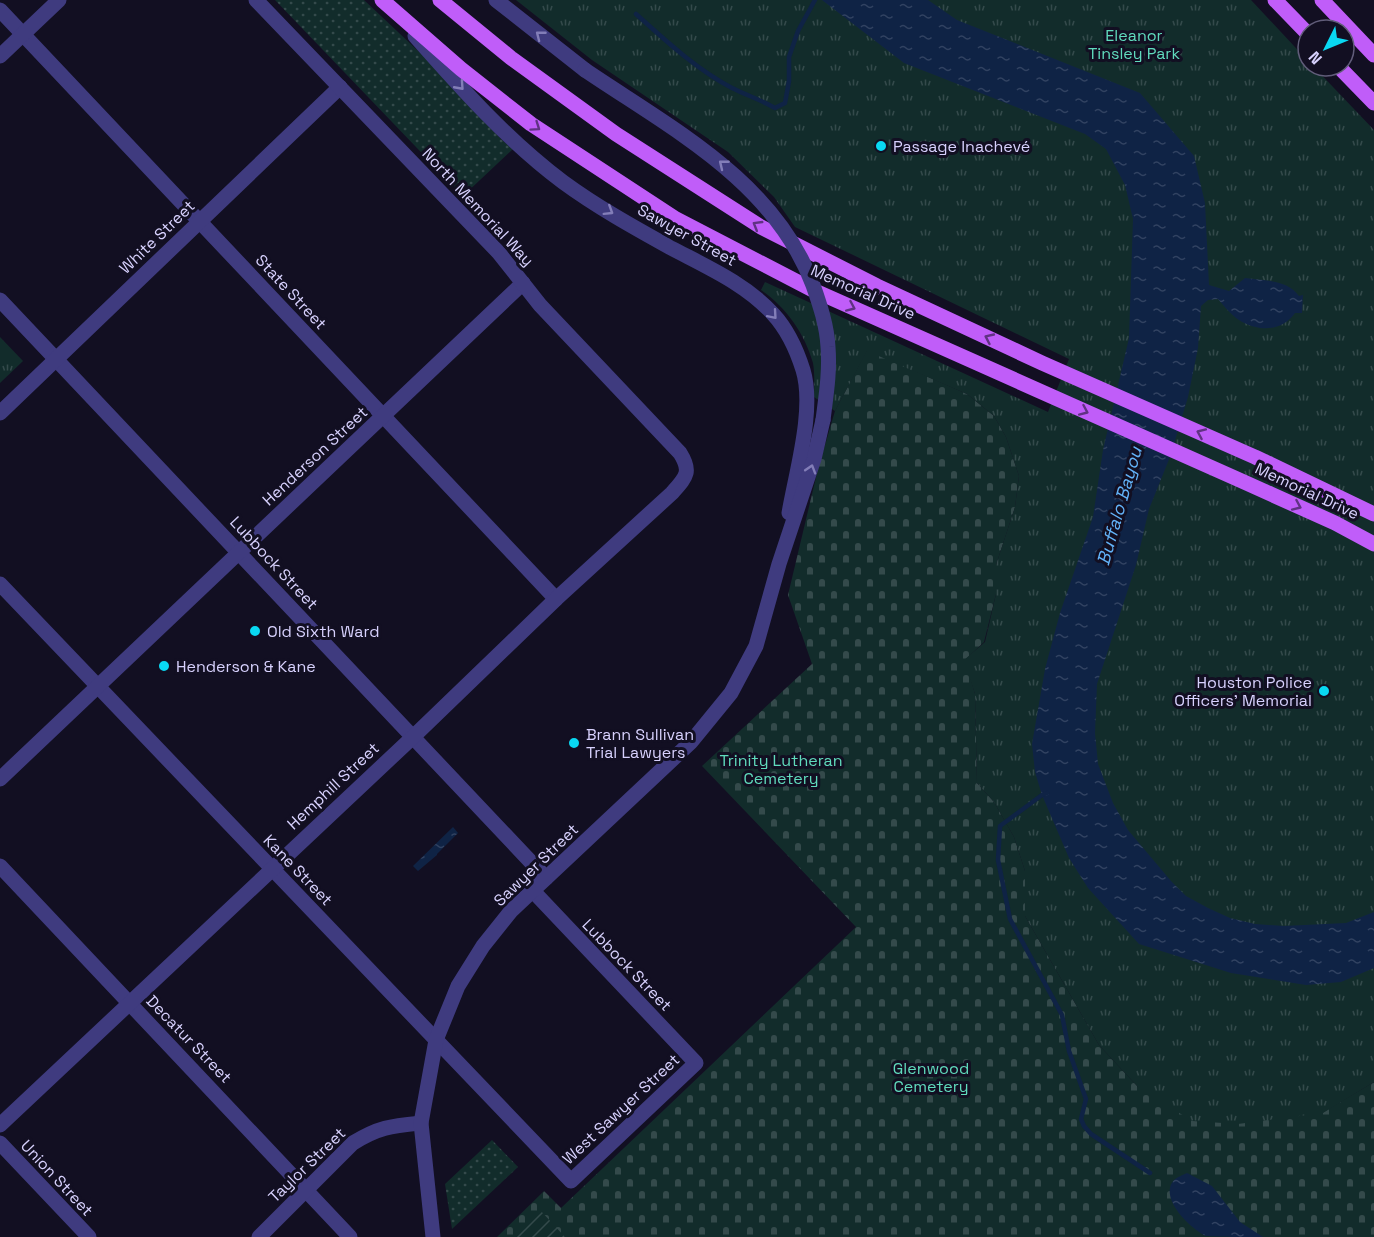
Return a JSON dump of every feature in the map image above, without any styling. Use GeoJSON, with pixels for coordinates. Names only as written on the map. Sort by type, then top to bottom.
{"type":"FeatureCollection","features":[{"type":"Feature","properties":{"kind":"main road","name":"Memorial Drive"},"geometry":{"type":"LineString","coordinates":[[382,0],[461,69],[531,124],[676,219],[813,290],[1335,523],[1374,544]]}},
{"type":"Feature","properties":{"kind":"main road","name":"Memorial Drive"},"geometry":{"type":"LineString","coordinates":[[440,0],[511,58],[616,134],[760,227],[826,262],[1042,363],[1254,457],[1374,514]]}},
{"type":"Feature","properties":{"kind":"main road"},"geometry":{"type":"LineString","coordinates":[[457,0],[511,58]]}},
{"type":"Feature","properties":{"kind":"main road"},"geometry":{"type":"LineString","coordinates":[[1275,0],[1296,22]]}},
{"type":"Feature","properties":{"kind":"main road"},"geometry":{"type":"LineString","coordinates":[[1322,0],[1374,55]]}},
{"type":"Feature","properties":{"kind":"main road"},"geometry":{"type":"LineString","coordinates":[[1350,78],[1374,103]]}},
{"type":"Feature","properties":{"kind":"street"},"geometry":{"type":"LineString","coordinates":[[0,56],[59,0]]}},
{"type":"Feature","properties":{"kind":"street","name":"North Memorial Way"},"geometry":{"type":"LineString","coordinates":[[256,0],[499,252],[540,305],[680,453],[686,463],[687,471]]}},
{"type":"Feature","properties":{"kind":"street","name":"Sawyer Street"},"geometry":{"type":"LineString","coordinates":[[433,1237],[421,1123],[436,1040],[458,986],[483,946],[511,911],[691,742],[731,693],[756,646],[779,564],[805,488],[823,420],[828,385],[828,346],[819,302],[793,243],[777,220],[742,180],[721,162],[585,70],[496,0]]}},
{"type":"Feature","properties":{"kind":"street","name":"State Street"},"geometry":{"type":"LineString","coordinates":[[0,10],[556,599]]}},
{"type":"Feature","properties":{"kind":"street","name":"Sawyer Street"},"geometry":{"type":"LineString","coordinates":[[393,11],[478,107],[518,145],[564,182],[669,247],[726,277],[776,316],[792,342],[804,371],[807,404],[805,426],[779,564]]}},
{"type":"Feature","properties":{"kind":"street","name":"White Street"},"geometry":{"type":"LineString","coordinates":[[0,413],[340,87]]}},
{"type":"Feature","properties":{"kind":"street","name":"Henderson Street"},"geometry":{"type":"LineString","coordinates":[[0,779],[523,283]]}},
{"type":"Feature","properties":{"kind":"street","name":"Lubbock Street"},"geometry":{"type":"LineString","coordinates":[[0,300],[546,878]]}},
{"type":"Feature","properties":{"kind":"street","name":"Hemphill Street"},"geometry":{"type":"LineString","coordinates":[[0,1125],[414,736],[556,599],[672,493],[687,471]]}},
{"type":"Feature","properties":{"kind":"street","name":"Kane Street"},"geometry":{"type":"LineString","coordinates":[[0,584],[571,1181]]}},
{"type":"Feature","properties":{"kind":"street","name":"Decatur Street"},"geometry":{"type":"LineString","coordinates":[[0,866],[350,1237]]}},
{"type":"Feature","properties":{"kind":"street","name":"Lubbock Street"},"geometry":{"type":"LineString","coordinates":[[532,891],[696,1063]]}},
{"type":"Feature","properties":{"kind":"street","name":"West Sawyer Street"},"geometry":{"type":"LineString","coordinates":[[571,1181],[696,1063]]}},
{"type":"Feature","properties":{"kind":"street","name":"Taylor Street"},"geometry":{"type":"LineString","coordinates":[[259,1237],[353,1143],[369,1133],[388,1126],[421,1123]]}},
{"type":"Feature","properties":{"kind":"street","name":"Union Street"},"geometry":{"type":"LineString","coordinates":[[0,1143],[89,1237]]}},
{"type":"Feature","properties":{"kind":"green space"},"geometry":{"type":"Polygon","coordinates":[[[275,0],[364,0],[432,64],[513,149],[463,196],[275,0]]]}},
{"type":"Feature","properties":{"kind":"green space","name":"Eleanor Tinsley Park"},"geometry":{"type":"Polygon","coordinates":[[[516,0],[1251,0],[1296,48],[1296,78],[1324,78],[1374,130],[1374,1082],[1323,1113],[1238,1124],[1192,1121],[1138,1087],[1099,1045],[1025,916],[1025,871],[1014,837],[994,802],[977,783],[975,694],[964,660],[985,642],[996,594],[996,565],[1015,507],[1019,476],[1006,437],[994,416],[967,394],[867,351],[835,411],[814,397],[813,363],[800,332],[779,304],[761,290],[765,282],[1048,412],[1069,359],[795,227],[774,197],[728,152],[592,60],[516,0]]]}},
{"type":"Feature","properties":{"kind":"green space"},"geometry":{"type":"Polygon","coordinates":[[[0,337],[23,361],[0,383],[0,337]]]}},
{"type":"Feature","properties":{"kind":"green space","name":"Glenwood Cemetery"},"geometry":{"type":"Polygon","coordinates":[[[867,350],[967,394],[994,416],[1006,437],[1019,476],[1015,507],[996,565],[996,594],[984,642],[965,660],[975,694],[977,783],[994,802],[1014,837],[1025,871],[1025,916],[1099,1045],[1138,1087],[1322,1113],[1374,1082],[1374,1237],[497,1237],[544,1191],[561,1208],[856,927],[702,766],[812,664],[788,595],[818,469],[835,411],[867,350]]]}},
{"type":"Feature","properties":{"kind":"green space"},"geometry":{"type":"Polygon","coordinates":[[[492,1140],[518,1167],[452,1229],[445,1184],[492,1140]]]}},
{"type":"Feature","properties":{"kind":"green space"},"geometry":{"type":"Polygon","coordinates":[[[540,1210],[565,1237],[511,1237],[540,1210]]]}},
{"type":"Feature","properties":{"kind":"water","name":"Buffalo Bayou"},"geometry":{"type":"Polygon","coordinates":[[[822,0],[928,0],[957,20],[1140,93],[1194,156],[1205,203],[1209,285],[1229,291],[1245,278],[1282,284],[1294,290],[1299,296],[1303,295],[1302,313],[1295,313],[1283,324],[1269,328],[1246,324],[1230,313],[1218,299],[1208,300],[1201,306],[1198,348],[1188,397],[1170,457],[1149,509],[1136,565],[1097,684],[1095,733],[1098,764],[1113,803],[1128,830],[1186,896],[1230,918],[1255,924],[1284,926],[1346,923],[1374,912],[1374,968],[1341,982],[1306,985],[1231,973],[1139,944],[1088,888],[1069,858],[1042,795],[1035,772],[1032,744],[1045,669],[1060,613],[1093,517],[1103,450],[1129,338],[1133,219],[1125,185],[1106,149],[1085,134],[904,63],[822,0]]]}},
{"type":"Feature","properties":{"kind":"water"},"geometry":{"type":"Polygon","coordinates":[[[453,827],[458,833],[418,871],[413,866],[453,827]]]}},
{"type":"Feature","properties":{"kind":"water"},"geometry":{"type":"Polygon","coordinates":[[[1187,1173],[1212,1186],[1240,1222],[1263,1237],[1206,1236],[1192,1227],[1178,1212],[1170,1195],[1170,1187],[1174,1180],[1187,1173]]]}},
{"type":"Feature","properties":{"kind":"waterway"},"geometry":{"type":"LineString","coordinates":[[636,14],[706,72],[732,88],[775,108],[785,103],[789,81],[789,57],[798,31],[815,0]]}},
{"type":"Feature","properties":{"kind":"waterway"},"geometry":{"type":"LineString","coordinates":[[1047,793],[1000,826],[998,860],[1010,919],[1062,1015],[1069,1051],[1086,1099],[1081,1119],[1084,1126],[1091,1134],[1150,1173]]}},
{"type":"Feature","properties":{"kind":"place","name":"Passage Inachevé"},"geometry":{"type":"Point","coordinates":[881,146]}},
{"type":"Feature","properties":{"kind":"place","name":"Old Sixth Ward"},"geometry":{"type":"Point","coordinates":[255,631]}},
{"type":"Feature","properties":{"kind":"place","name":"Henderson & Kane"},"geometry":{"type":"Point","coordinates":[164,666]}},
{"type":"Feature","properties":{"kind":"place","name":"Houston Police Officers' Memorial"},"geometry":{"type":"Point","coordinates":[1324,691]}},
{"type":"Feature","properties":{"kind":"place","name":"Brann Sullivan Trial Lawyers"},"geometry":{"type":"Point","coordinates":[574,743]}},
{"type":"Feature","properties":{"kind":"park label","name":"Trinity Lutheran Cemetery"},"geometry":{"type":"Point","coordinates":[781,769]}}]}
